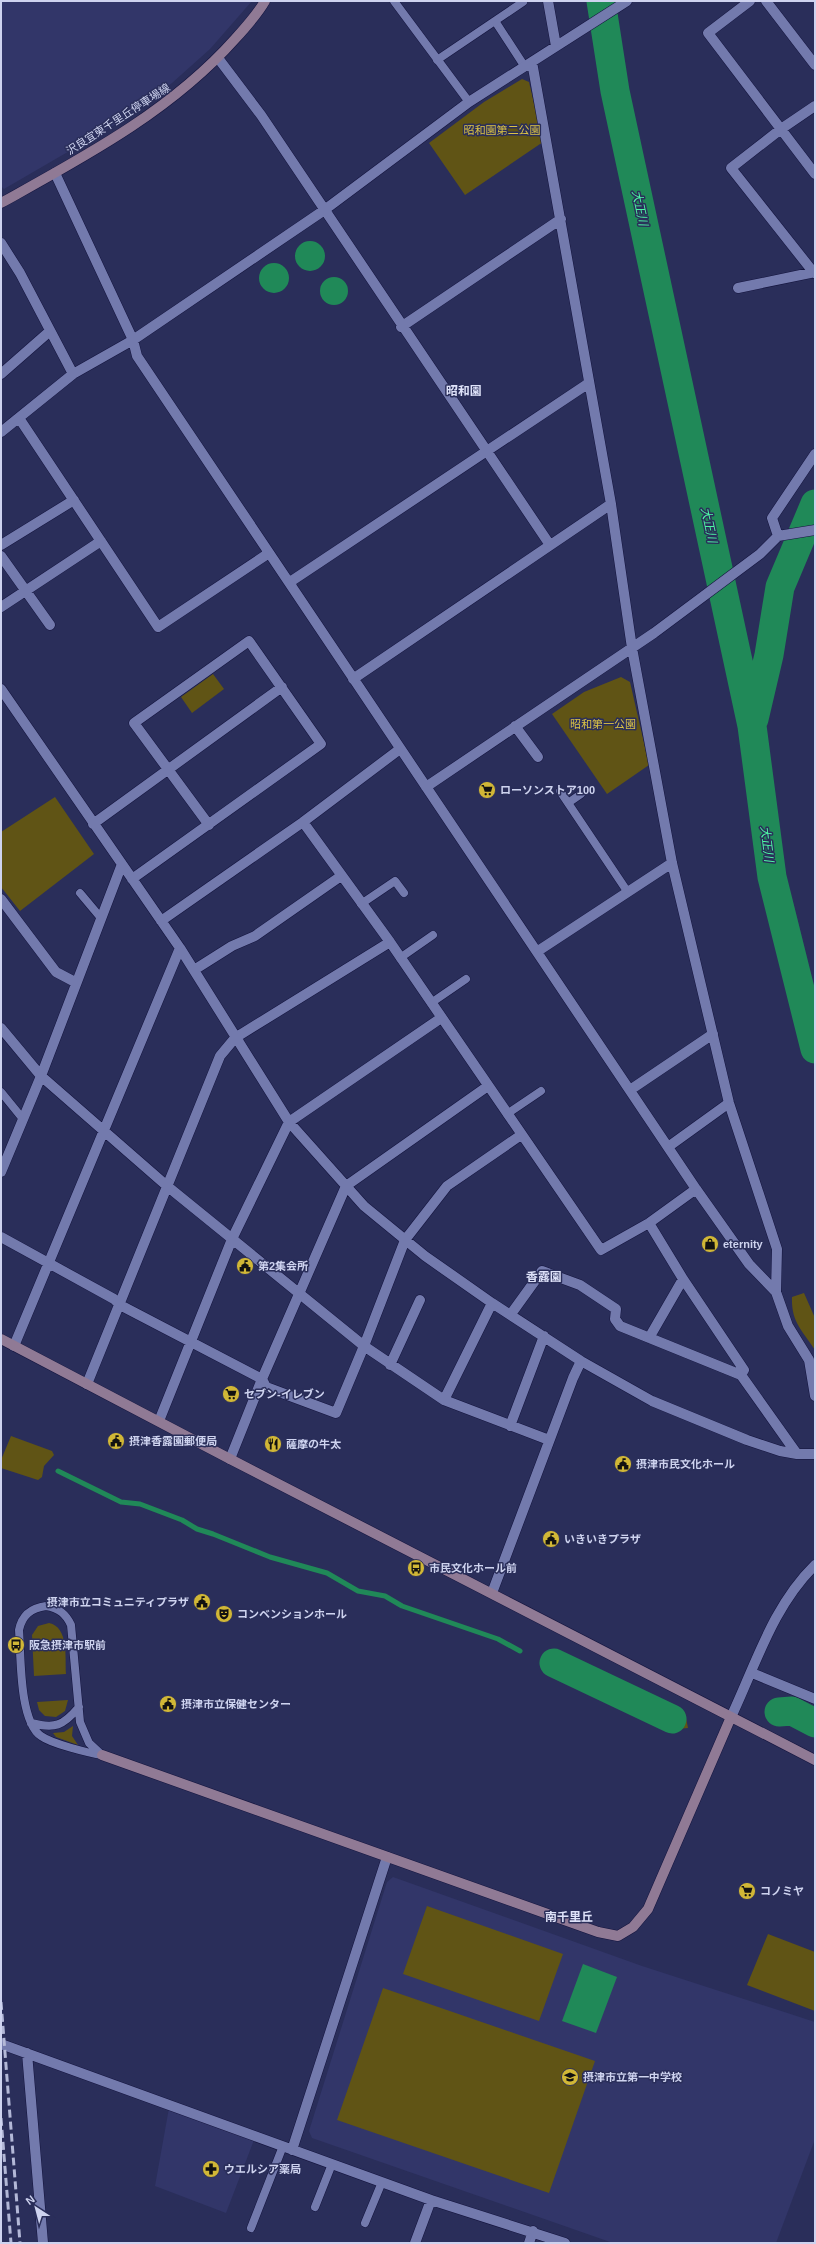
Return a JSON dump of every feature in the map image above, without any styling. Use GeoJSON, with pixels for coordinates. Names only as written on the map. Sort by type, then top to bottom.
{"type":"FeatureCollection","features":[{"type":"Feature","properties":{"kind":"street","name":"沢良宜東千里丘停車場線"},"geometry":{"type":"LineString","coordinates":[[1,202],[55,173],[127,130],[179,93],[218,58],[259,12],[265,1]]}},
{"type":"Feature","properties":{"kind":"street"},"geometry":{"type":"LineString","coordinates":[[548,1],[558,45]]}},
{"type":"Feature","properties":{"kind":"street"},"geometry":{"type":"LineString","coordinates":[[1,432],[73,374],[133,340],[323,211],[469,102],[627,1]]}},
{"type":"Feature","properties":{"kind":"street"},"geometry":{"type":"LineString","coordinates":[[750,1],[708,33],[815,174]]}},
{"type":"Feature","properties":{"kind":"street"},"geometry":{"type":"LineString","coordinates":[[766,1],[815,65]]}},
{"type":"Feature","properties":{"kind":"street"},"geometry":{"type":"LineString","coordinates":[[218,58],[261,116],[401,327],[550,545]]}},
{"type":"Feature","properties":{"kind":"street"},"geometry":{"type":"LineString","coordinates":[[529,64],[560,219],[611,504],[632,648],[672,863],[729,1103],[777,1249],[776,1292],[788,1326],[809,1360],[815,1396]]}},
{"type":"Feature","properties":{"kind":"street"},"geometry":{"type":"LineString","coordinates":[[738,288],[814,272],[731,168],[781,129],[815,106]]}},
{"type":"Feature","properties":{"kind":"street"},"geometry":{"type":"LineString","coordinates":[[55,173],[133,340],[137,356],[290,582],[400,749],[538,951],[696,1189],[749,1264],[776,1292]]}},
{"type":"Feature","properties":{"kind":"street"},"geometry":{"type":"LineString","coordinates":[[401,327],[560,219]]}},
{"type":"Feature","properties":{"kind":"street"},"geometry":{"type":"LineString","coordinates":[[1,243],[73,374]]}},
{"type":"Feature","properties":{"kind":"street"},"geometry":{"type":"LineString","coordinates":[[1,374],[50,331]]}},
{"type":"Feature","properties":{"kind":"street"},"geometry":{"type":"LineString","coordinates":[[290,582],[589,383]]}},
{"type":"Feature","properties":{"kind":"street"},"geometry":{"type":"LineString","coordinates":[[19,418],[158,627],[269,553]]}},
{"type":"Feature","properties":{"kind":"street"},"geometry":{"type":"LineString","coordinates":[[778,536],[772,518],[815,454]]}},
{"type":"Feature","properties":{"kind":"street"},"geometry":{"type":"LineString","coordinates":[[1,545],[74,500]]}},
{"type":"Feature","properties":{"kind":"street"},"geometry":{"type":"LineString","coordinates":[[353,678],[611,504]]}},
{"type":"Feature","properties":{"kind":"street"},"geometry":{"type":"LineString","coordinates":[[426,787],[654,634],[760,554],[778,536],[815,530]]}},
{"type":"Feature","properties":{"kind":"street"},"geometry":{"type":"LineString","coordinates":[[1,607],[101,541]]}},
{"type":"Feature","properties":{"kind":"street"},"geometry":{"type":"LineString","coordinates":[[1,556],[50,625]]}},
{"type":"Feature","properties":{"kind":"street"},"geometry":{"type":"LineString","coordinates":[[132,879],[209,825],[321,744],[248,640],[134,723],[209,825]]}},
{"type":"Feature","properties":{"kind":"street"},"geometry":{"type":"LineString","coordinates":[[93,824],[282,687]]}},
{"type":"Feature","properties":{"kind":"street"},"geometry":{"type":"LineString","coordinates":[[1,689],[180,948],[289,1122],[364,1206],[405,1240],[492,1303],[581,1361],[652,1401],[747,1440],[797,1454],[815,1454]]}},
{"type":"Feature","properties":{"kind":"street"},"geometry":{"type":"LineString","coordinates":[[515,726],[538,757]]}},
{"type":"Feature","properties":{"kind":"street"},"geometry":{"type":"LineString","coordinates":[[161,921],[303,822],[400,749]]}},
{"type":"Feature","properties":{"kind":"street"},"geometry":{"type":"LineString","coordinates":[[303,822],[390,942],[601,1250],[649,1223],[696,1189]]}},
{"type":"Feature","properties":{"kind":"street"},"geometry":{"type":"LineString","coordinates":[[538,951],[628,890],[672,863]]}},
{"type":"Feature","properties":{"kind":"street"},"geometry":{"type":"LineString","coordinates":[[1,1172],[41,1076],[75,982],[122,864]]}},
{"type":"Feature","properties":{"kind":"street"},"geometry":{"type":"LineString","coordinates":[[194,970],[232,946],[255,936],[341,876]]}},
{"type":"Feature","properties":{"kind":"street"},"geometry":{"type":"LineString","coordinates":[[1,899],[56,972],[75,982]]}},
{"type":"Feature","properties":{"kind":"street"},"geometry":{"type":"LineString","coordinates":[[87,1384],[220,1056],[235,1038],[390,942]]}},
{"type":"Feature","properties":{"kind":"street"},"geometry":{"type":"LineString","coordinates":[[14,1346],[180,948]]}},
{"type":"Feature","properties":{"kind":"street"},"geometry":{"type":"LineString","coordinates":[[159,1421],[232,1239],[289,1122],[441,1018]]}},
{"type":"Feature","properties":{"kind":"street"},"geometry":{"type":"LineString","coordinates":[[1,1028],[41,1076],[167,1186],[364,1346],[390,1365],[444,1400],[549,1440]]}},
{"type":"Feature","properties":{"kind":"street"},"geometry":{"type":"LineString","coordinates":[[630,1090],[713,1034]]}},
{"type":"Feature","properties":{"kind":"street"},"geometry":{"type":"LineString","coordinates":[[230,1459],[262,1379],[346,1186],[488,1086]]}},
{"type":"Feature","properties":{"kind":"street"},"geometry":{"type":"LineString","coordinates":[[668,1147],[729,1103]]}},
{"type":"Feature","properties":{"kind":"street"},"geometry":{"type":"LineString","coordinates":[[1,1238],[114,1299],[120,1304],[190,1343],[262,1379],[266,1387],[336,1413],[405,1240],[447,1186],[522,1135]]}},
{"type":"Feature","properties":{"kind":"street"},"geometry":{"type":"LineString","coordinates":[[649,1223],[683,1279],[744,1370],[741,1374]]}},
{"type":"Feature","properties":{"kind":"street"},"geometry":{"type":"LineString","coordinates":[[511,1314],[542,1271],[580,1285],[616,1309],[616,1319],[620,1326],[741,1374],[797,1454]]}},
{"type":"Feature","properties":{"kind":"street"},"geometry":{"type":"LineString","coordinates":[[649,1338],[683,1279]]}},
{"type":"Feature","properties":{"kind":"street"},"geometry":{"type":"LineString","coordinates":[[390,1365],[420,1300]]}},
{"type":"Feature","properties":{"kind":"street"},"geometry":{"type":"LineString","coordinates":[[444,1400],[492,1303]]}},
{"type":"Feature","properties":{"kind":"street"},"geometry":{"type":"LineString","coordinates":[[510,1426],[544,1336]]}},
{"type":"Feature","properties":{"kind":"street"},"geometry":{"type":"LineString","coordinates":[[1,1339],[230,1459],[815,1760]]}},
{"type":"Feature","properties":{"kind":"street"},"geometry":{"type":"LineString","coordinates":[[492,1593],[549,1440],[581,1361]]}},
{"type":"Feature","properties":{"kind":"street"},"geometry":{"type":"LineString","coordinates":[[102,1755],[598,1932],[618,1936],[634,1927],[648,1909],[777,1613],[799,1580],[815,1565]]}},
{"type":"Feature","properties":{"kind":"street"},"geometry":{"type":"LineString","coordinates":[[752,1673],[815,1699]]}},
{"type":"Feature","properties":{"kind":"street"},"geometry":{"type":"LineString","coordinates":[[287,2148],[387,1857]]}},
{"type":"Feature","properties":{"kind":"street"},"geometry":{"type":"LineString","coordinates":[[1,2044],[431,2200],[533,2231],[565,2243]]}},
{"type":"Feature","properties":{"kind":"street"},"geometry":{"type":"LineString","coordinates":[[27,2053],[43,2243],[52,2243]]}},
{"type":"Feature","properties":{"kind":"street"},"geometry":{"type":"LineString","coordinates":[[415,2243],[431,2200]]}},
{"type":"Feature","properties":{"kind":"street"},"geometry":{"type":"LineString","coordinates":[[529,2243],[533,2231]]}},
{"type":"Feature","properties":{"kind":"lane"},"geometry":{"type":"LineString","coordinates":[[394,1],[469,102]]}},
{"type":"Feature","properties":{"kind":"lane"},"geometry":{"type":"LineString","coordinates":[[437,60],[524,2]]}},
{"type":"Feature","properties":{"kind":"lane"},"geometry":{"type":"LineString","coordinates":[[495,21],[529,64]]}},
{"type":"Feature","properties":{"kind":"lane"},"geometry":{"type":"LineString","coordinates":[[560,791],[628,890]]}},
{"type":"Feature","properties":{"kind":"lane"},"geometry":{"type":"LineString","coordinates":[[568,803],[581,794]]}},
{"type":"Feature","properties":{"kind":"lane"},"geometry":{"type":"LineString","coordinates":[[361,904],[395,881],[404,893]]}},
{"type":"Feature","properties":{"kind":"lane"},"geometry":{"type":"LineString","coordinates":[[80,892],[101,918]]}},
{"type":"Feature","properties":{"kind":"lane"},"geometry":{"type":"LineString","coordinates":[[400,958],[433,935]]}},
{"type":"Feature","properties":{"kind":"lane"},"geometry":{"type":"LineString","coordinates":[[431,1003],[466,979]]}},
{"type":"Feature","properties":{"kind":"lane"},"geometry":{"type":"LineString","coordinates":[[507,1114],[541,1091]]}},
{"type":"Feature","properties":{"kind":"lane"},"geometry":{"type":"LineString","coordinates":[[1,1092],[23,1119]]}},
{"type":"Feature","properties":{"kind":"lane"},"geometry":{"type":"LineString","coordinates":[[46,1606],[59,1610],[64,1614],[71,1625],[83,1732],[89,1743],[102,1755],[82,1752],[41,1736],[31,1723],[26,1709],[19,1630],[28,1613],[40,1607],[46,1606]]}},
{"type":"Feature","properties":{"kind":"lane"},"geometry":{"type":"LineString","coordinates":[[31,1723],[44,1726],[55,1726],[68,1721],[79,1707]]}},
{"type":"Feature","properties":{"kind":"lane"},"geometry":{"type":"LineString","coordinates":[[251,2228],[287,2148]]}},
{"type":"Feature","properties":{"kind":"lane"},"geometry":{"type":"LineString","coordinates":[[316,2207],[332,2164]]}},
{"type":"Feature","properties":{"kind":"lane"},"geometry":{"type":"LineString","coordinates":[[365,2223],[382,2182]]}},
{"type":"Feature","properties":{"kind":"shaded area"},"geometry":{"type":"Polygon","coordinates":[[[1,1],[252,1],[210,49],[172,83],[121,121],[4,189],[1,186],[1,1]]]}},
{"type":"Feature","properties":{"kind":"shaded area"},"geometry":{"type":"Polygon","coordinates":[[[310,241],[321,245],[325,256],[321,267],[310,271],[299,267],[295,256],[299,245],[310,241]]]}},
{"type":"Feature","properties":{"kind":"shaded area"},"geometry":{"type":"Polygon","coordinates":[[[274,263],[285,267],[289,278],[285,289],[274,293],[263,289],[259,278],[263,267],[274,263]]]}},
{"type":"Feature","properties":{"kind":"shaded area"},"geometry":{"type":"Polygon","coordinates":[[[334,277],[344,281],[348,291],[344,301],[334,305],[324,301],[320,291],[324,281],[334,277]]]}},
{"type":"Feature","properties":{"kind":"shaded area","name":"摂津市立第一中学校"},"geometry":{"type":"Polygon","coordinates":[[[393,1877],[642,1966],[815,2022],[815,2139],[776,2243],[613,2243],[312,2138],[309,2131],[387,1882],[393,1877]]]}},
{"type":"Feature","properties":{"kind":"shaded area"},"geometry":{"type":"Polygon","coordinates":[[[583,1964],[617,1977],[596,2033],[562,2021],[583,1964]]]}},
{"type":"Feature","properties":{"kind":"shaded area"},"geometry":{"type":"Polygon","coordinates":[[[169,2108],[254,2140],[226,2213],[155,2186],[169,2108]]]}},
{"type":"Feature","properties":{"kind":"green space","name":"昭和園第二公園"},"geometry":{"type":"Polygon","coordinates":[[[522,79],[529,82],[543,142],[465,195],[429,143],[484,102],[522,79]]]}},
{"type":"Feature","properties":{"kind":"green space"},"geometry":{"type":"Polygon","coordinates":[[[213,674],[224,689],[192,713],[181,697],[213,674]]]}},
{"type":"Feature","properties":{"kind":"green space","name":"昭和第一公園"},"geometry":{"type":"Polygon","coordinates":[[[621,677],[630,682],[649,765],[607,794],[552,714],[584,692],[621,677]]]}},
{"type":"Feature","properties":{"kind":"green space"},"geometry":{"type":"Polygon","coordinates":[[[55,797],[94,854],[20,911],[1,887],[1,832],[55,797]]]}},
{"type":"Feature","properties":{"kind":"green space"},"geometry":{"type":"Polygon","coordinates":[[[804,1293],[815,1318],[815,1350],[798,1325],[793,1313],[792,1297],[804,1293]]]}},
{"type":"Feature","properties":{"kind":"green space"},"geometry":{"type":"Polygon","coordinates":[[[11,1436],[52,1451],[54,1455],[44,1466],[42,1477],[38,1480],[1,1468],[1,1460],[11,1436]]]}},
{"type":"Feature","properties":{"kind":"green space"},"geometry":{"type":"Polygon","coordinates":[[[49,1623],[60,1630],[63,1637],[65,1644],[66,1674],[34,1676],[32,1635],[38,1626],[49,1623]]]}},
{"type":"Feature","properties":{"kind":"green space"},"geometry":{"type":"Polygon","coordinates":[[[68,1700],[65,1711],[56,1717],[45,1716],[39,1710],[37,1702],[68,1700]]]}},
{"type":"Feature","properties":{"kind":"green space"},"geometry":{"type":"Polygon","coordinates":[[[674,1708],[685,1713],[688,1728],[677,1729],[674,1708]]]}},
{"type":"Feature","properties":{"kind":"green space"},"geometry":{"type":"Polygon","coordinates":[[[73,1726],[72,1736],[78,1745],[56,1737],[53,1733],[64,1732],[73,1726]]]}},
{"type":"Feature","properties":{"kind":"green space"},"geometry":{"type":"Polygon","coordinates":[[[427,1906],[563,1954],[539,2021],[403,1974],[427,1906]]]}},
{"type":"Feature","properties":{"kind":"green space"},"geometry":{"type":"Polygon","coordinates":[[[768,1934],[815,1952],[815,2011],[747,1985],[768,1934]]]}},
{"type":"Feature","properties":{"kind":"green space"},"geometry":{"type":"Polygon","coordinates":[[[383,1988],[595,2061],[549,2193],[337,2120],[383,1988]]]}},
{"type":"Feature","properties":{"kind":"waterway","name":"大正川"},"geometry":{"type":"LineString","coordinates":[[601,1],[615,91],[752,726],[772,877],[815,1049]]}},
{"type":"Feature","properties":{"kind":"waterway"},"geometry":{"type":"LineString","coordinates":[[754,719],[769,655],[780,587],[815,504]]}},
{"type":"Feature","properties":{"kind":"waterway"},"geometry":{"type":"LineString","coordinates":[[58,1471],[121,1502],[140,1504],[182,1520],[197,1529],[270,1557],[327,1573],[358,1591],[385,1596],[402,1606],[498,1639],[520,1651]]}},
{"type":"Feature","properties":{"kind":"waterway"},"geometry":{"type":"LineString","coordinates":[[554,1663],[672,1719]]}},
{"type":"Feature","properties":{"kind":"waterway"},"geometry":{"type":"LineString","coordinates":[[779,1712],[792,1711],[815,1723]]}},
{"type":"Feature","properties":{"kind":"railway"},"geometry":{"type":"LineString","coordinates":[[1,2002],[20,2243]]}},
{"type":"Feature","properties":{"kind":"railway"},"geometry":{"type":"LineString","coordinates":[[1,2118],[11,2243]]}},
{"type":"Feature","properties":{"kind":"place","name":"ローソンストア100"},"geometry":{"type":"Point","coordinates":[487,790]}},
{"type":"Feature","properties":{"kind":"place","name":"eternity"},"geometry":{"type":"Point","coordinates":[710,1244]}},
{"type":"Feature","properties":{"kind":"place","name":"第2集会所"},"geometry":{"type":"Point","coordinates":[245,1266]}},
{"type":"Feature","properties":{"kind":"place","name":"セブン-イレブン"},"geometry":{"type":"Point","coordinates":[231,1394]}},
{"type":"Feature","properties":{"kind":"place","name":"摂津香露園郵便局"},"geometry":{"type":"Point","coordinates":[116,1441]}},
{"type":"Feature","properties":{"kind":"place","name":"薩摩の牛太"},"geometry":{"type":"Point","coordinates":[273,1444]}},
{"type":"Feature","properties":{"kind":"place","name":"摂津市民文化ホール"},"geometry":{"type":"Point","coordinates":[623,1464]}},
{"type":"Feature","properties":{"kind":"place","name":"いきいきプラザ"},"geometry":{"type":"Point","coordinates":[551,1539]}},
{"type":"Feature","properties":{"kind":"place","name":"市民文化ホール前"},"geometry":{"type":"Point","coordinates":[416,1568]}},
{"type":"Feature","properties":{"kind":"place","name":"摂津市立コミュニティプラザ"},"geometry":{"type":"Point","coordinates":[202,1602]}},
{"type":"Feature","properties":{"kind":"place","name":"コンベンションホール"},"geometry":{"type":"Point","coordinates":[224,1614]}},
{"type":"Feature","properties":{"kind":"place","name":"阪急摂津市駅前"},"geometry":{"type":"Point","coordinates":[16,1645]}},
{"type":"Feature","properties":{"kind":"place","name":"摂津市立保健センター"},"geometry":{"type":"Point","coordinates":[168,1704]}},
{"type":"Feature","properties":{"kind":"place","name":"コノミヤ"},"geometry":{"type":"Point","coordinates":[747,1891]}},
{"type":"Feature","properties":{"kind":"place","name":"摂津市立第一中学校"},"geometry":{"type":"Point","coordinates":[570,2077]}},
{"type":"Feature","properties":{"kind":"place","name":"ウエルシア薬局"},"geometry":{"type":"Point","coordinates":[211,2169]}},
{"type":"Feature","properties":{"kind":"district","name":"昭和園"},"geometry":{"type":"Point","coordinates":[464,391]}},
{"type":"Feature","properties":{"kind":"district","name":"香露園"},"geometry":{"type":"Point","coordinates":[544,1277]}},
{"type":"Feature","properties":{"kind":"district","name":"南千里丘"},"geometry":{"type":"Point","coordinates":[569,1917]}}]}
